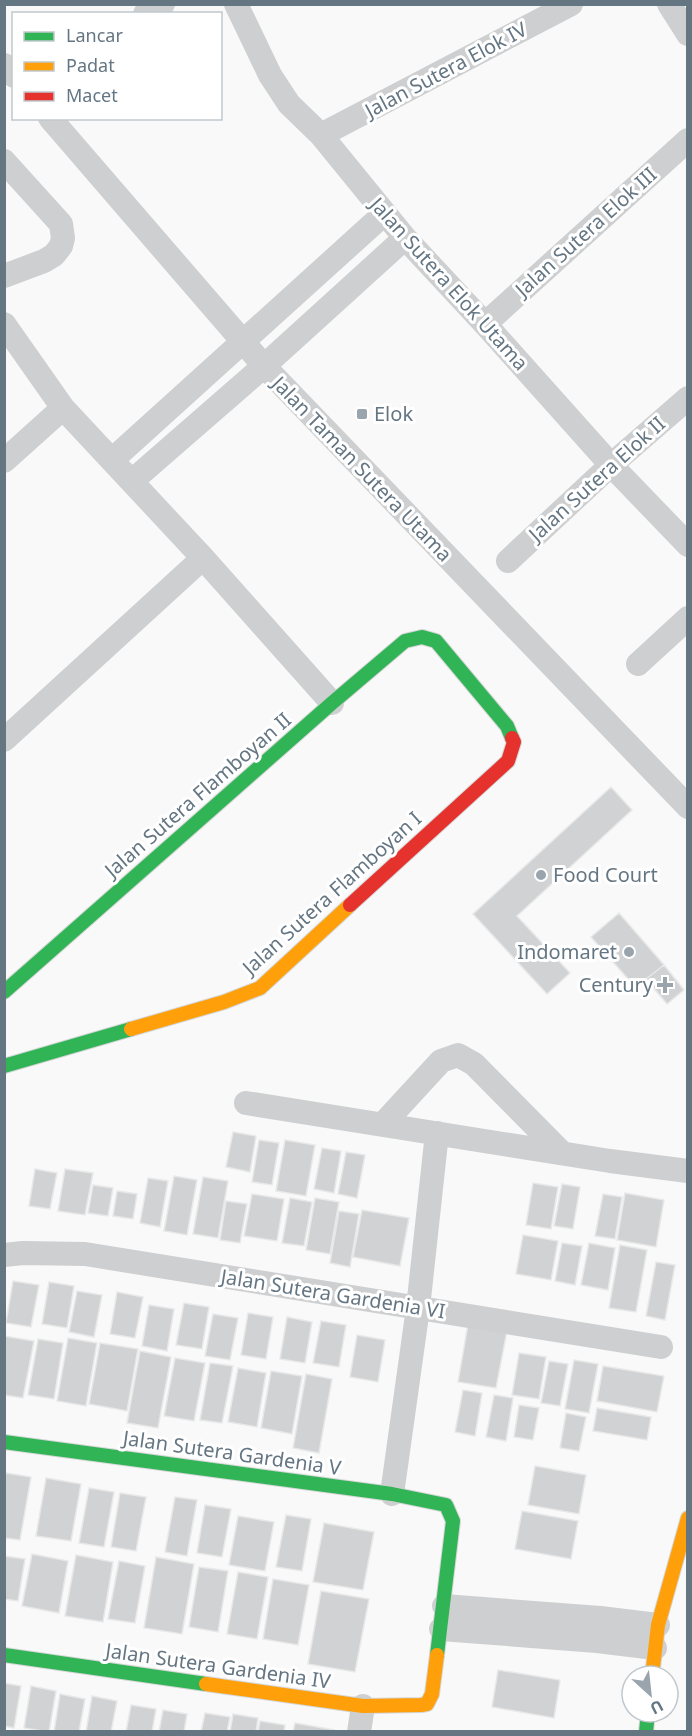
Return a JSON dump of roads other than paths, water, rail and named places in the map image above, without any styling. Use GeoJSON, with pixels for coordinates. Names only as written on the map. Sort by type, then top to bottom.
{"type":"FeatureCollection","features":[{"type":"Feature","properties":{"kind":"street"},"geometry":{"type":"LineString","coordinates":[[149,12],[163,4]]}},
{"type":"Feature","properties":{"kind":"street","name":"Jalan Sutera Elok Utama"},"geometry":{"type":"LineString","coordinates":[[236,4],[270,75],[289,104],[321,135],[405,238],[611,465],[687,545]]}},
{"type":"Feature","properties":{"kind":"street","name":"Jalan Sutera Elok IV"},"geometry":{"type":"LineString","coordinates":[[321,135],[571,4]]}},
{"type":"Feature","properties":{"kind":"street"},"geometry":{"type":"LineString","coordinates":[[669,4],[687,34]]}},
{"type":"Feature","properties":{"kind":"street","name":"Jalan Taman Sutera Utama"},"geometry":{"type":"LineString","coordinates":[[53,120],[264,366],[687,807]]}},
{"type":"Feature","properties":{"kind":"street","name":"Jalan Sutera Elok III"},"geometry":{"type":"LineString","coordinates":[[485,324],[687,140]]}},
{"type":"Feature","properties":{"kind":"street"},"geometry":{"type":"LineString","coordinates":[[4,161],[61,224],[63,238],[62,246],[45,261],[4,276]]}},
{"type":"Feature","properties":{"kind":"street"},"geometry":{"type":"LineString","coordinates":[[112,460],[384,214]]}},
{"type":"Feature","properties":{"kind":"street"},"geometry":{"type":"LineString","coordinates":[[132,481],[264,366],[405,238]]}},
{"type":"Feature","properties":{"kind":"street"},"geometry":{"type":"LineString","coordinates":[[4,324],[63,408],[203,558],[332,703]]}},
{"type":"Feature","properties":{"kind":"street","name":"Jalan Sutera Elok II"},"geometry":{"type":"LineString","coordinates":[[508,561],[687,398]]}},
{"type":"Feature","properties":{"kind":"street"},"geometry":{"type":"LineString","coordinates":[[4,462],[63,408]]}},
{"type":"Feature","properties":{"kind":"street"},"geometry":{"type":"LineString","coordinates":[[4,740],[203,558]]}},
{"type":"Feature","properties":{"kind":"street"},"geometry":{"type":"LineString","coordinates":[[638,664],[687,618]]}},
{"type":"Feature","properties":{"kind":"street","name":"Jalan Sutera Flamboyan II"},"geometry":{"type":"LineString","coordinates":[[4,992],[405,641],[422,637],[436,640],[507,726],[514,742]]}},
{"type":"Feature","properties":{"kind":"street","name":"Jalan Sutera Flamboyan I"},"geometry":{"type":"LineString","coordinates":[[4,1066],[224,1002],[260,988],[508,761],[514,742]]}},
{"type":"Feature","properties":{"kind":"street"},"geometry":{"type":"LineString","coordinates":[[383,1124],[441,1061],[458,1055],[474,1064],[561,1152]]}},
{"type":"Feature","properties":{"kind":"street"},"geometry":{"type":"LineString","coordinates":[[246,1103],[610,1161],[687,1171]]}},
{"type":"Feature","properties":{"kind":"street"},"geometry":{"type":"LineString","coordinates":[[392,1494],[418,1308],[437,1133]]}},
{"type":"Feature","properties":{"kind":"street","name":"Jalan Sutera Gardenia VI"},"geometry":{"type":"LineString","coordinates":[[4,1256],[23,1253],[85,1254],[661,1347]]}},
{"type":"Feature","properties":{"kind":"street","name":"Jalan Sutera Gardenia V"},"geometry":{"type":"LineString","coordinates":[[4,1442],[392,1494],[446,1505],[453,1521],[442,1617]]}},
{"type":"Feature","properties":{"kind":"street"},"geometry":{"type":"LineString","coordinates":[[653,1664],[656,1637],[687,1518]]}},
{"type":"Feature","properties":{"kind":"street"},"geometry":{"type":"LineString","coordinates":[[442,1617],[600,1618],[656,1637]]}},
{"type":"Feature","properties":{"kind":"street","name":"Jalan Sutera Gardenia IV"},"geometry":{"type":"LineString","coordinates":[[4,1655],[363,1706],[421,1705],[427,1704],[432,1694],[442,1617]]}},
{"type":"Feature","properties":{"kind":"street"},"geometry":{"type":"LineString","coordinates":[[359,1731],[363,1706]]}},
{"type":"Feature","properties":{"kind":"place","name":"Elok"},"geometry":{"type":"Point","coordinates":[362,414]}},
{"type":"Feature","properties":{"kind":"place","name":"Food Court"},"geometry":{"type":"Point","coordinates":[541,875]}},
{"type":"Feature","properties":{"kind":"place","name":"Indomaret"},"geometry":{"type":"Point","coordinates":[629,952]}},
{"type":"Feature","properties":{"kind":"place","name":"Century"},"geometry":{"type":"Point","coordinates":[665,985]}}]}
